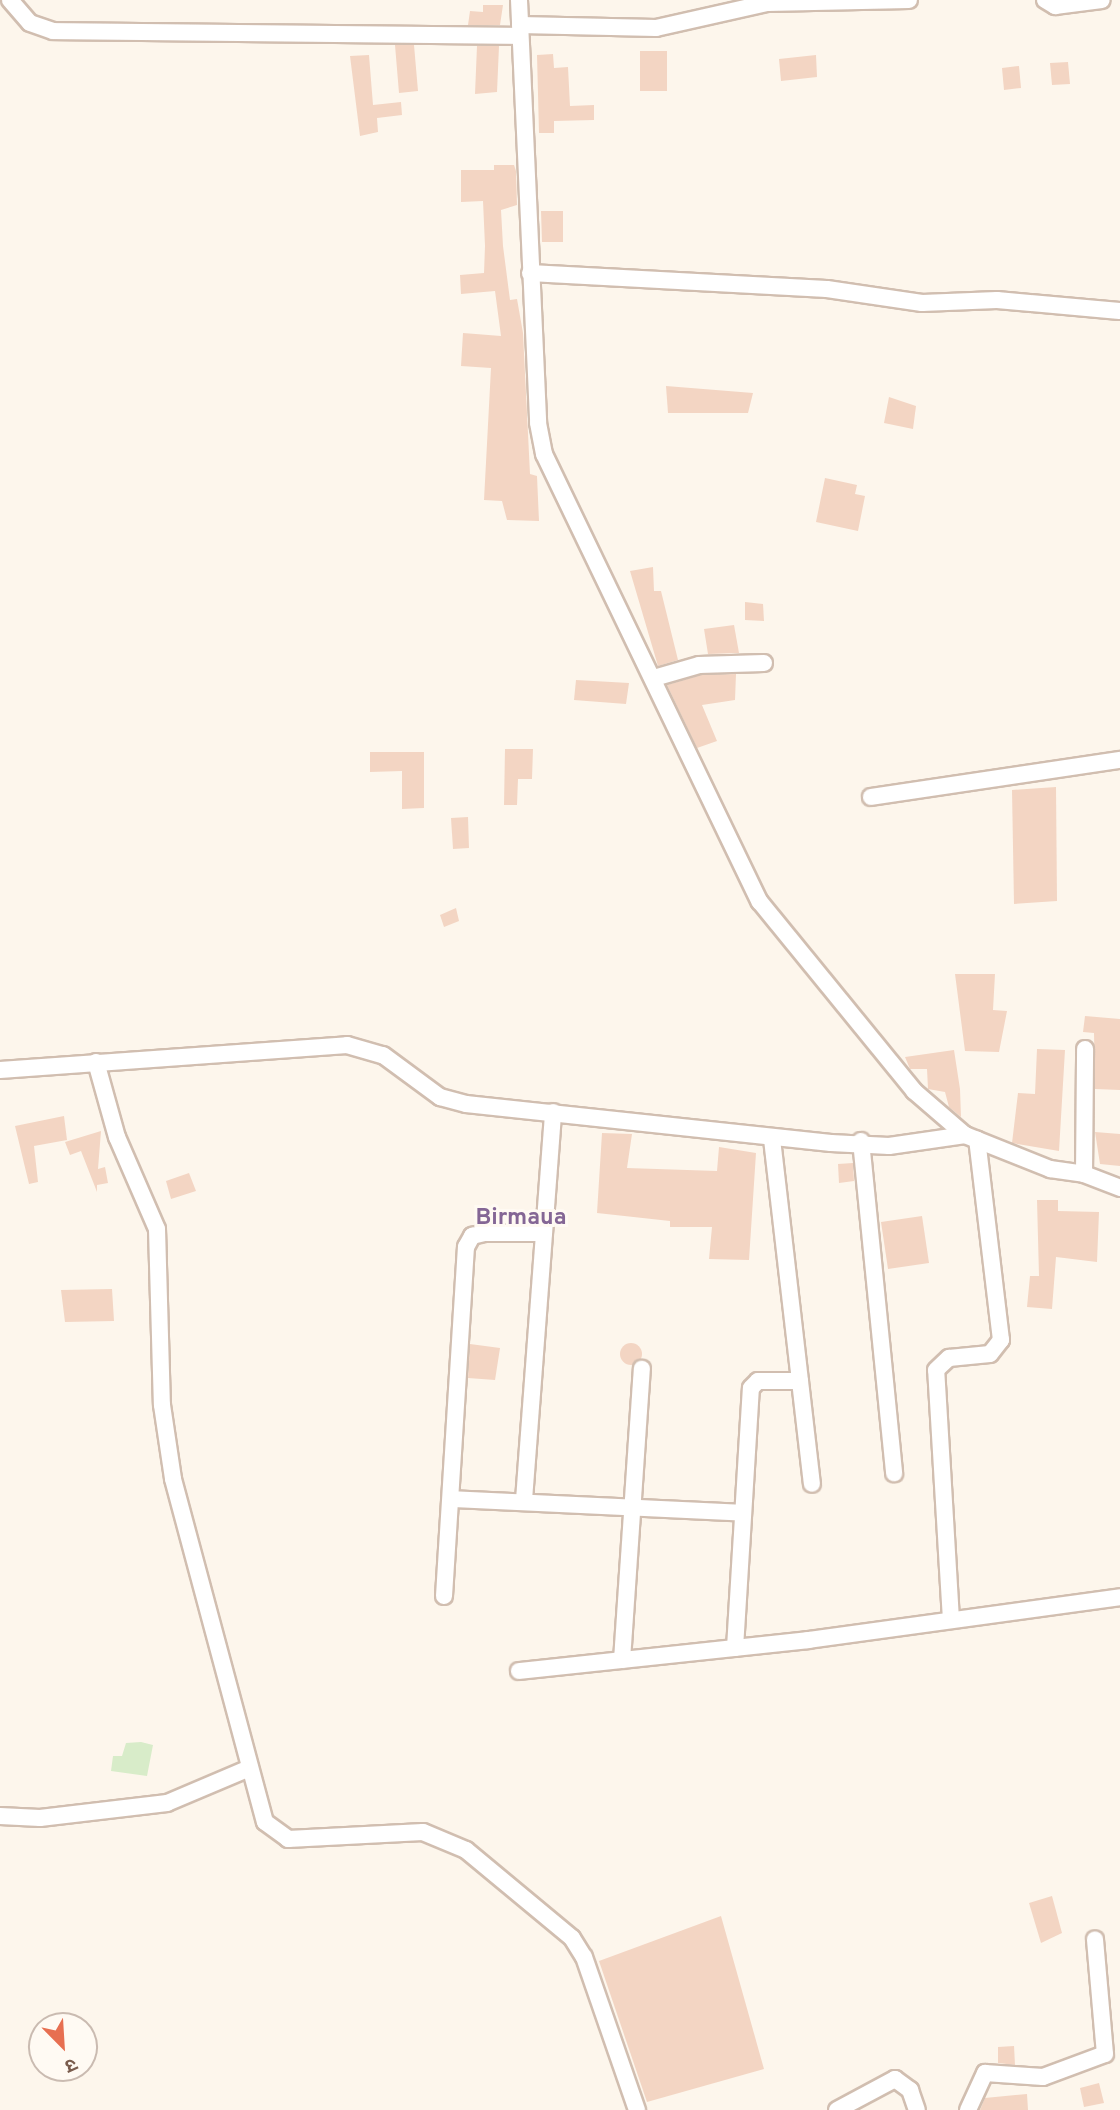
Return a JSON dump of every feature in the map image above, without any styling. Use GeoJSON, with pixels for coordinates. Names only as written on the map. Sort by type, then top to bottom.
{"type":"FeatureCollection","features":[{"type":"Feature","properties":{"kind":"street"},"geometry":{"type":"LineString","coordinates":[[9,0],[30,23],[53,31],[656,28],[766,3],[909,0]]}},
{"type":"Feature","properties":{"kind":"street"},"geometry":{"type":"LineString","coordinates":[[519,0],[530,273],[544,454],[760,902],[914,1091],[971,1137],[1050,1169],[1084,1174],[1120,1188]]}},
{"type":"Feature","properties":{"kind":"street"},"geometry":{"type":"LineString","coordinates":[[1045,0],[1060,6],[1102,0]]}},
{"type":"Feature","properties":{"kind":"street"},"geometry":{"type":"LineString","coordinates":[[530,273],[827,289],[922,303],[997,300],[1120,311]]}},
{"type":"Feature","properties":{"kind":"street"},"geometry":{"type":"LineString","coordinates":[[654,678],[699,665],[764,663]]}},
{"type":"Feature","properties":{"kind":"street"},"geometry":{"type":"LineString","coordinates":[[871,797],[1120,760]]}},
{"type":"Feature","properties":{"kind":"street"},"geometry":{"type":"LineString","coordinates":[[0,1070],[320,1044],[383,1055],[418,1083],[466,1104],[772,1139],[861,1141],[889,1146],[971,1137]]}},
{"type":"Feature","properties":{"kind":"street"},"geometry":{"type":"LineString","coordinates":[[1084,1174],[1085,1049]]}},
{"type":"Feature","properties":{"kind":"street"},"geometry":{"type":"LineString","coordinates":[[96,1062],[117,1137],[157,1229],[160,1362],[170,1457],[260,1811],[279,1836],[303,1840],[403,1831],[438,1836],[466,1850],[572,1938],[584,1957],[637,2110]]}},
{"type":"Feature","properties":{"kind":"street"},"geometry":{"type":"LineString","coordinates":[[524,1500],[553,1112]]}},
{"type":"Feature","properties":{"kind":"street"},"geometry":{"type":"LineString","coordinates":[[951,1620],[936,1370],[948,1359],[990,1354],[1001,1340],[971,1137]]}},
{"type":"Feature","properties":{"kind":"street"},"geometry":{"type":"LineString","coordinates":[[772,1139],[812,1484]]}},
{"type":"Feature","properties":{"kind":"street"},"geometry":{"type":"LineString","coordinates":[[861,1141],[894,1473]]}},
{"type":"Feature","properties":{"kind":"street"},"geometry":{"type":"LineString","coordinates":[[444,1596],[466,1247],[472,1236],[485,1233],[544,1233]]}},
{"type":"Feature","properties":{"kind":"street"},"geometry":{"type":"LineString","coordinates":[[622,1660],[630,1505],[642,1369]]}},
{"type":"Feature","properties":{"kind":"street"},"geometry":{"type":"LineString","coordinates":[[735,1647],[752,1385],[800,1381]]}},
{"type":"Feature","properties":{"kind":"street"},"geometry":{"type":"LineString","coordinates":[[451,1499],[630,1505],[743,1513]]}},
{"type":"Feature","properties":{"kind":"street"},"geometry":{"type":"LineString","coordinates":[[519,1671],[735,1647],[1120,1597]]}},
{"type":"Feature","properties":{"kind":"street"},"geometry":{"type":"LineString","coordinates":[[0,1816],[40,1818],[167,1803],[250,1768]]}},
{"type":"Feature","properties":{"kind":"street"},"geometry":{"type":"LineString","coordinates":[[968,2110],[985,2073],[1042,2077],[1105,2054],[1095,1940]]}},
{"type":"Feature","properties":{"kind":"street"},"geometry":{"type":"LineString","coordinates":[[837,2110],[895,2079],[910,2090],[916,2110]]}},
{"type":"Feature","properties":{"kind":"green space"},"geometry":{"type":"Polygon","coordinates":[[[141,1742],[153,1745],[147,1776],[111,1771],[113,1756],[122,1756],[126,1743],[141,1742]]]}},
{"type":"Feature","properties":{"kind":"building"},"geometry":{"type":"Polygon","coordinates":[[[483,5],[503,5],[500,25],[468,25],[470,11],[483,12],[483,5]]]}},
{"type":"Feature","properties":{"kind":"building"},"geometry":{"type":"Polygon","coordinates":[[[395,45],[414,45],[418,91],[399,93],[395,45]]]}},
{"type":"Feature","properties":{"kind":"building"},"geometry":{"type":"Polygon","coordinates":[[[477,46],[499,46],[497,92],[475,94],[477,46]]]}},
{"type":"Feature","properties":{"kind":"building"},"geometry":{"type":"Polygon","coordinates":[[[640,51],[667,51],[667,91],[640,91],[640,51]]]}},
{"type":"Feature","properties":{"kind":"building"},"geometry":{"type":"Polygon","coordinates":[[[553,54],[554,68],[568,67],[570,106],[594,105],[594,120],[554,121],[554,133],[539,133],[537,55],[553,54]]]}},
{"type":"Feature","properties":{"kind":"building"},"geometry":{"type":"Polygon","coordinates":[[[369,55],[373,105],[401,102],[402,115],[377,118],[378,132],[360,136],[350,56],[369,55]]]}},
{"type":"Feature","properties":{"kind":"building"},"geometry":{"type":"Polygon","coordinates":[[[816,55],[817,77],[781,81],[779,59],[816,55]]]}},
{"type":"Feature","properties":{"kind":"building"},"geometry":{"type":"Polygon","coordinates":[[[1068,62],[1070,84],[1052,85],[1050,63],[1068,62]]]}},
{"type":"Feature","properties":{"kind":"building"},"geometry":{"type":"Polygon","coordinates":[[[1019,66],[1021,88],[1004,90],[1002,68],[1019,66]]]}},
{"type":"Feature","properties":{"kind":"building"},"geometry":{"type":"Polygon","coordinates":[[[494,165],[514,165],[516,171],[517,205],[501,210],[503,246],[510,300],[517,299],[523,333],[530,474],[537,476],[539,521],[507,520],[502,501],[484,500],[491,368],[461,366],[463,333],[501,336],[495,291],[461,294],[460,275],[484,273],[485,246],[483,201],[461,202],[461,170],[494,170],[494,165]]]}},
{"type":"Feature","properties":{"kind":"building"},"geometry":{"type":"Polygon","coordinates":[[[541,211],[563,211],[563,242],[542,242],[541,211]]]}},
{"type":"Feature","properties":{"kind":"building"},"geometry":{"type":"Polygon","coordinates":[[[666,386],[753,393],[748,413],[668,413],[666,386]]]}},
{"type":"Feature","properties":{"kind":"building"},"geometry":{"type":"Polygon","coordinates":[[[889,397],[916,406],[913,429],[884,423],[889,397]]]}},
{"type":"Feature","properties":{"kind":"building"},"geometry":{"type":"Polygon","coordinates":[[[825,478],[857,485],[855,494],[865,496],[858,531],[816,522],[825,478]]]}},
{"type":"Feature","properties":{"kind":"building"},"geometry":{"type":"Polygon","coordinates":[[[653,567],[654,591],[661,591],[678,660],[658,666],[630,571],[653,567]]]}},
{"type":"Feature","properties":{"kind":"building"},"geometry":{"type":"Polygon","coordinates":[[[745,602],[763,604],[764,621],[745,620],[745,602]]]}},
{"type":"Feature","properties":{"kind":"building"},"geometry":{"type":"Polygon","coordinates":[[[734,625],[739,653],[708,654],[704,629],[734,625]]]}},
{"type":"Feature","properties":{"kind":"building"},"geometry":{"type":"Polygon","coordinates":[[[736,674],[735,700],[702,705],[717,741],[697,748],[667,685],[701,675],[736,674]]]}},
{"type":"Feature","properties":{"kind":"building"},"geometry":{"type":"Polygon","coordinates":[[[576,680],[629,683],[626,704],[574,700],[576,680]]]}},
{"type":"Feature","properties":{"kind":"building"},"geometry":{"type":"Polygon","coordinates":[[[505,749],[533,749],[532,779],[518,779],[517,805],[504,805],[505,749]]]}},
{"type":"Feature","properties":{"kind":"building"},"geometry":{"type":"Polygon","coordinates":[[[370,752],[424,752],[424,808],[402,809],[402,771],[370,772],[370,752]]]}},
{"type":"Feature","properties":{"kind":"building"},"geometry":{"type":"Polygon","coordinates":[[[1056,787],[1057,901],[1014,904],[1012,790],[1056,787]]]}},
{"type":"Feature","properties":{"kind":"building"},"geometry":{"type":"Polygon","coordinates":[[[468,817],[469,848],[453,849],[451,818],[468,817]]]}},
{"type":"Feature","properties":{"kind":"building"},"geometry":{"type":"Polygon","coordinates":[[[456,908],[459,921],[444,927],[440,915],[456,908]]]}},
{"type":"Feature","properties":{"kind":"building"},"geometry":{"type":"Polygon","coordinates":[[[955,974],[995,974],[993,1010],[1007,1011],[999,1052],[965,1051],[955,974]]]}},
{"type":"Feature","properties":{"kind":"building"},"geometry":{"type":"Polygon","coordinates":[[[1085,1016],[1120,1019],[1120,1090],[1095,1089],[1094,1033],[1083,1032],[1085,1016]]]}},
{"type":"Feature","properties":{"kind":"building"},"geometry":{"type":"Polygon","coordinates":[[[1037,1049],[1065,1050],[1059,1151],[1012,1143],[1018,1093],[1035,1094],[1037,1049]]]}},
{"type":"Feature","properties":{"kind":"building"},"geometry":{"type":"Polygon","coordinates":[[[954,1050],[961,1117],[949,1107],[945,1092],[928,1089],[927,1069],[910,1069],[905,1057],[954,1050]]]}},
{"type":"Feature","properties":{"kind":"building"},"geometry":{"type":"Polygon","coordinates":[[[64,1116],[67,1140],[34,1146],[38,1182],[29,1184],[15,1126],[64,1116]]]}},
{"type":"Feature","properties":{"kind":"building"},"geometry":{"type":"Polygon","coordinates":[[[101,1131],[98,1169],[105,1167],[108,1183],[97,1185],[97,1192],[81,1151],[70,1155],[65,1142],[101,1131]]]}},
{"type":"Feature","properties":{"kind":"building"},"geometry":{"type":"Polygon","coordinates":[[[1095,1132],[1120,1134],[1120,1166],[1100,1164],[1095,1132]]]}},
{"type":"Feature","properties":{"kind":"building"},"geometry":{"type":"Polygon","coordinates":[[[602,1133],[632,1134],[627,1168],[717,1171],[719,1147],[756,1153],[749,1260],[709,1259],[712,1227],[670,1227],[670,1221],[597,1213],[602,1133]]]}},
{"type":"Feature","properties":{"kind":"building"},"geometry":{"type":"Polygon","coordinates":[[[853,1163],[854,1181],[839,1183],[838,1164],[853,1163]]]}},
{"type":"Feature","properties":{"kind":"building"},"geometry":{"type":"Polygon","coordinates":[[[189,1173],[196,1191],[171,1199],[166,1181],[189,1173]]]}},
{"type":"Feature","properties":{"kind":"building"},"geometry":{"type":"Polygon","coordinates":[[[1037,1200],[1058,1200],[1058,1211],[1099,1212],[1097,1262],[1056,1257],[1052,1309],[1027,1307],[1030,1276],[1039,1276],[1037,1200]]]}},
{"type":"Feature","properties":{"kind":"building"},"geometry":{"type":"Polygon","coordinates":[[[922,1216],[929,1263],[888,1269],[881,1222],[922,1216]]]}},
{"type":"Feature","properties":{"kind":"building"},"geometry":{"type":"Polygon","coordinates":[[[112,1289],[114,1321],[65,1322],[61,1290],[112,1289]]]}},
{"type":"Feature","properties":{"kind":"building"},"geometry":{"type":"Polygon","coordinates":[[[631,1343],[639,1346],[642,1354],[639,1362],[631,1365],[623,1362],[620,1354],[623,1346],[631,1343]]]}},
{"type":"Feature","properties":{"kind":"building"},"geometry":{"type":"Polygon","coordinates":[[[470,1344],[500,1348],[495,1380],[468,1378],[470,1344]]]}},
{"type":"Feature","properties":{"kind":"building"},"geometry":{"type":"Polygon","coordinates":[[[1052,1896],[1062,1933],[1041,1943],[1029,1903],[1052,1896]]]}},
{"type":"Feature","properties":{"kind":"building"},"geometry":{"type":"Polygon","coordinates":[[[721,1916],[764,2069],[647,2102],[599,1961],[721,1916]]]}},
{"type":"Feature","properties":{"kind":"building"},"geometry":{"type":"Polygon","coordinates":[[[1014,2046],[1015,2065],[998,2063],[998,2047],[1014,2046]]]}},
{"type":"Feature","properties":{"kind":"building"},"geometry":{"type":"Polygon","coordinates":[[[1099,2083],[1104,2103],[1084,2107],[1080,2088],[1099,2083]]]}},
{"type":"Feature","properties":{"kind":"building"},"geometry":{"type":"Polygon","coordinates":[[[1027,2094],[1028,2110],[980,2110],[985,2098],[1027,2094]]]}},
{"type":"Feature","properties":{"kind":"district","name":"Birmaua"},"geometry":{"type":"Point","coordinates":[521,1219]}}]}
